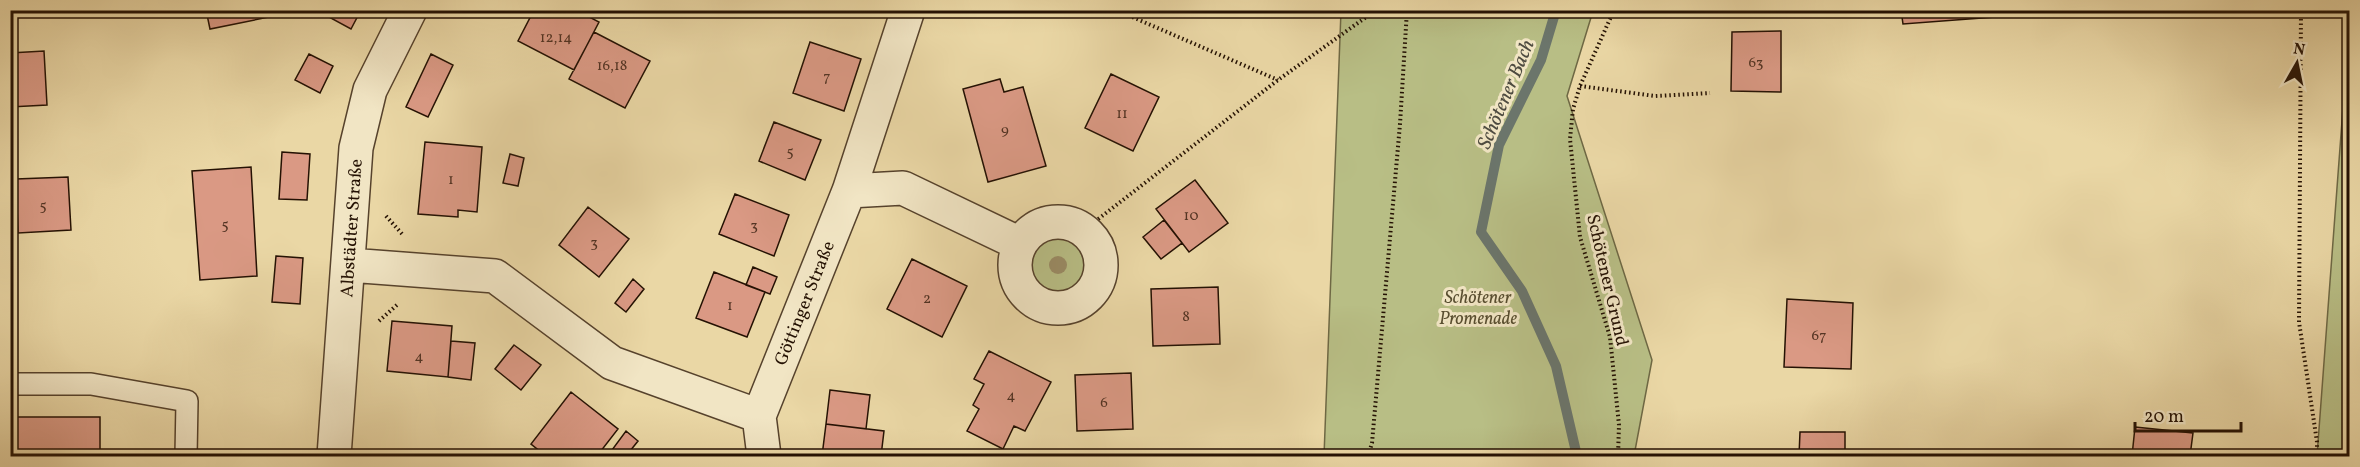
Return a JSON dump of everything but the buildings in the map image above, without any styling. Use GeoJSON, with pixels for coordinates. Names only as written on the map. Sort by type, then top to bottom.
{"type":"FeatureCollection","features":[{"type":"Feature","properties":{"kind":"street","name":"Albstädter Straße"},"geometry":{"type":"LineString","coordinates":[[334,456],[356,148],[370,90],[410,10]]}},
{"type":"Feature","properties":{"kind":"street","name":"Göttinger Straße"},"geometry":{"type":"LineString","coordinates":[[759,416],[849,191],[908,10]]}},
{"type":"Feature","properties":{"kind":"street"},"geometry":{"type":"LineString","coordinates":[[849,191],[903,188],[1020,244]]}},
{"type":"Feature","properties":{"kind":"street"},"geometry":{"type":"LineString","coordinates":[[1049,223],[1067,223],[1084,230],[1100,253],[1101,267],[1098,281],[1091,293],[1080,302],[1067,307],[1053,308],[1040,304],[1028,296],[1020,285],[1015,271],[1020,244],[1032,230],[1049,223]]}},
{"type":"Feature","properties":{"kind":"street"},"geometry":{"type":"LineString","coordinates":[[349,265],[495,276],[612,363],[759,416],[764,456]]}},
{"type":"Feature","properties":{"kind":"lane"},"geometry":{"type":"LineString","coordinates":[[10,384],[91,384],[187,401],[186,456]]}},
{"type":"Feature","properties":{"kind":"path"},"geometry":{"type":"LineString","coordinates":[[1116,10],[1278,80]]}},
{"type":"Feature","properties":{"kind":"path"},"geometry":{"type":"LineString","coordinates":[[1084,230],[1278,80],[1376,10]]}},
{"type":"Feature","properties":{"kind":"path"},"geometry":{"type":"LineString","coordinates":[[1368,456],[1372,444],[1400,124],[1407,10]]}},
{"type":"Feature","properties":{"kind":"path","name":"Schötener Grund"},"geometry":{"type":"LineString","coordinates":[[1614,10],[1580,86],[1570,139],[1580,237],[1610,337],[1619,425],[1618,456]]}},
{"type":"Feature","properties":{"kind":"path"},"geometry":{"type":"LineString","coordinates":[[2301,10],[2299,322],[2317,442],[2317,456]]}},
{"type":"Feature","properties":{"kind":"path"},"geometry":{"type":"LineString","coordinates":[[1580,86],[1655,96],[1710,93]]}},
{"type":"Feature","properties":{"kind":"green space","name":"Schötener Promenade"},"geometry":{"type":"Polygon","coordinates":[[[1341,11],[1593,11],[1567,96],[1652,360],[1634,456],[1324,456],[1341,11]]]}},
{"type":"Feature","properties":{"kind":"green space"},"geometry":{"type":"Polygon","coordinates":[[[2349,27],[2349,456],[2317,456],[2349,27]]]}},
{"type":"Feature","properties":{"kind":"green space"},"geometry":{"type":"Polygon","coordinates":[[[1053,238],[1063,238],[1078,246],[1084,255],[1086,266],[1084,277],[1078,286],[1063,294],[1053,294],[1042,289],[1035,282],[1030,271],[1030,261],[1035,250],[1042,243],[1053,238]]]}},
{"type":"Feature","properties":{"kind":"waterway","name":"Schötener Bach"},"geometry":{"type":"LineString","coordinates":[[1556,10],[1541,60],[1499,145],[1481,232],[1522,291],[1556,366],[1577,456]]}}]}
